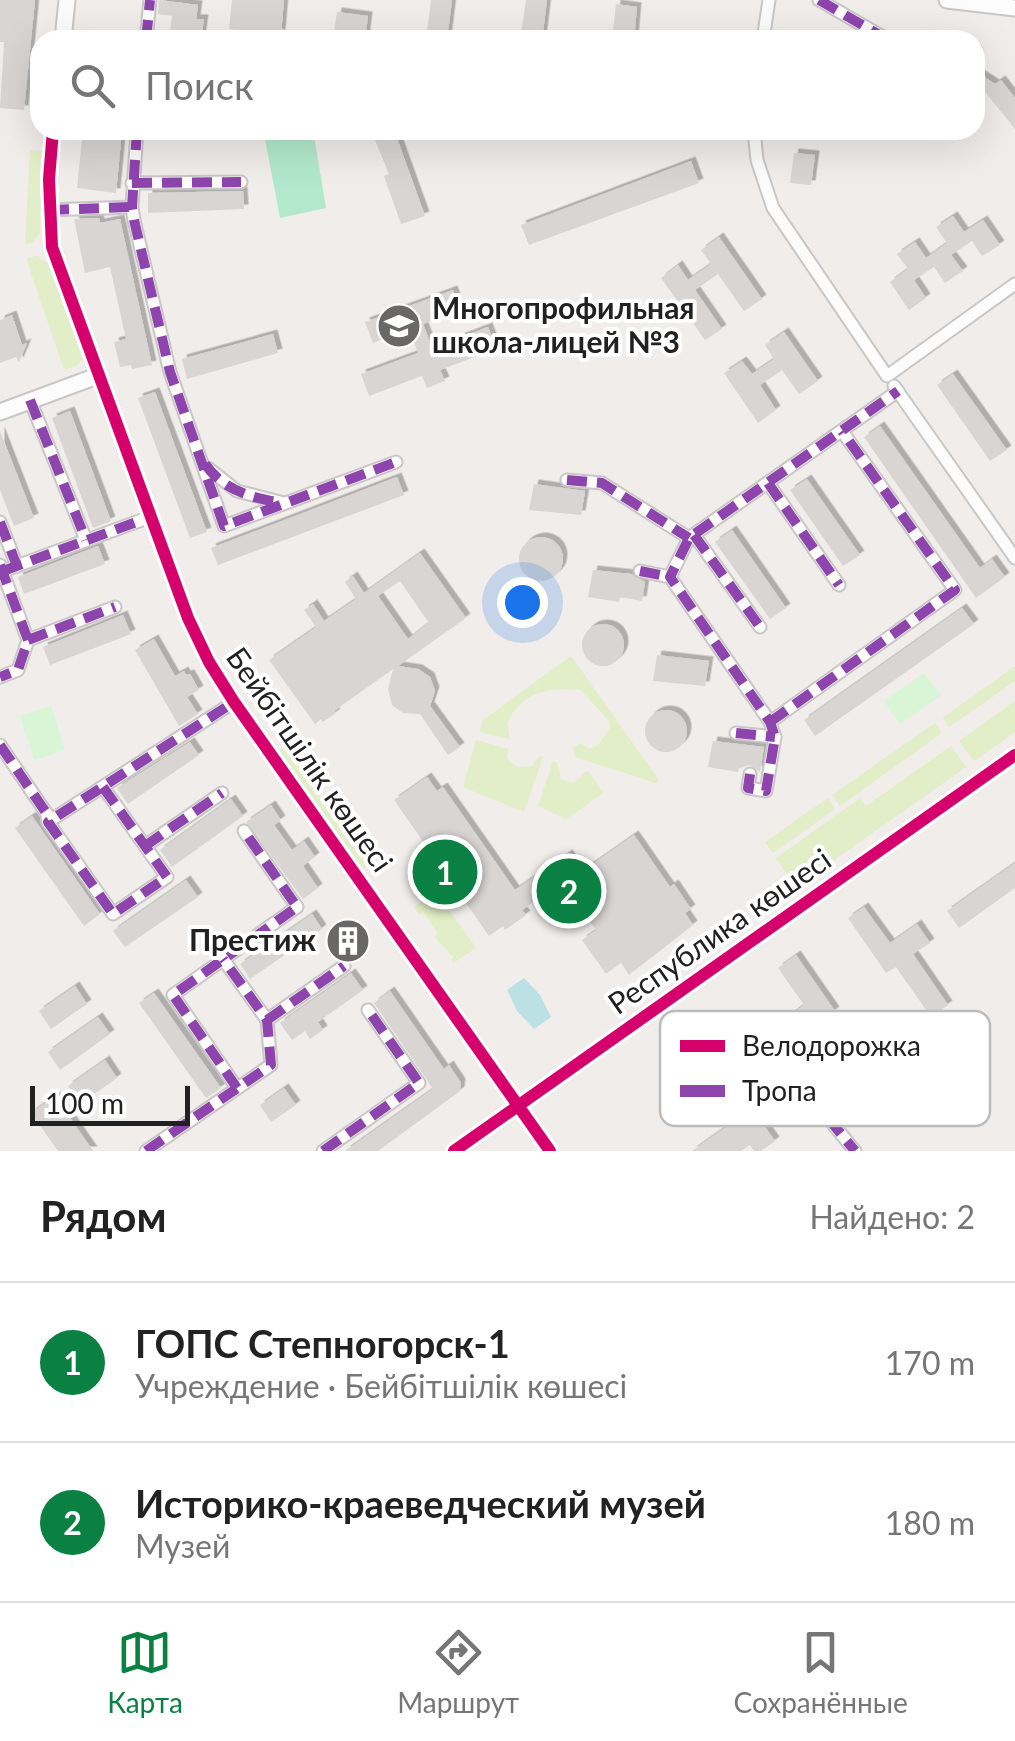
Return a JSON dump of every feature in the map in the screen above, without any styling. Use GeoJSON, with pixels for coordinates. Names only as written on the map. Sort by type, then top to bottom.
{"type":"FeatureCollection","features":[{"type":"Feature","properties":{"kind":"street"},"geometry":{"type":"LineString","coordinates":[[64,30],[67,0]]}},
{"type":"Feature","properties":{"kind":"street"},"geometry":{"type":"LineString","coordinates":[[147,30],[150,0]]}},
{"type":"Feature","properties":{"kind":"street"},"geometry":{"type":"LineString","coordinates":[[764,30],[769,0]]}},
{"type":"Feature","properties":{"kind":"street"},"geometry":{"type":"LineString","coordinates":[[819,0],[872,30]]}},
{"type":"Feature","properties":{"kind":"street"},"geometry":{"type":"LineString","coordinates":[[946,0],[1015,8]]}},
{"type":"Feature","properties":{"kind":"street","name":"Бейбітшілік көшесі"},"geometry":{"type":"LineString","coordinates":[[52,140],[49,210],[52,247],[188,618],[209,662],[550,1151]]}},
{"type":"Feature","properties":{"kind":"street"},"geometry":{"type":"LineString","coordinates":[[136,140],[132,206],[164,351],[224,526],[396,462]]}},
{"type":"Feature","properties":{"kind":"street"},"geometry":{"type":"LineString","coordinates":[[755,140],[757,160],[773,208],[1015,558]]}},
{"type":"Feature","properties":{"kind":"street"},"geometry":{"type":"LineString","coordinates":[[132,183],[242,182]]}},
{"type":"Feature","properties":{"kind":"street"},"geometry":{"type":"LineString","coordinates":[[49,210],[132,206]]}},
{"type":"Feature","properties":{"kind":"street"},"geometry":{"type":"LineString","coordinates":[[887,376],[1015,284]]}},
{"type":"Feature","properties":{"kind":"street"},"geometry":{"type":"LineString","coordinates":[[0,412],[97,376]]}},
{"type":"Feature","properties":{"kind":"street"},"geometry":{"type":"LineString","coordinates":[[670,576],[692,536],[898,391]]}},
{"type":"Feature","properties":{"kind":"street"},"geometry":{"type":"LineString","coordinates":[[30,400],[86,540]]}},
{"type":"Feature","properties":{"kind":"street"},"geometry":{"type":"LineString","coordinates":[[770,722],[954,590],[842,432]]}},
{"type":"Feature","properties":{"kind":"street"},"geometry":{"type":"LineString","coordinates":[[200,456],[227,486],[249,496],[286,503]]}},
{"type":"Feature","properties":{"kind":"street"},"geometry":{"type":"LineString","coordinates":[[568,480],[602,483],[692,536],[760,627]]}},
{"type":"Feature","properties":{"kind":"street"},"geometry":{"type":"LineString","coordinates":[[768,483],[839,585]]}},
{"type":"Feature","properties":{"kind":"street"},"geometry":{"type":"LineString","coordinates":[[0,677],[18,670],[28,640],[1,568],[17,566],[150,517]]}},
{"type":"Feature","properties":{"kind":"street"},"geometry":{"type":"LineString","coordinates":[[0,522],[17,566]]}},
{"type":"Feature","properties":{"kind":"street"},"geometry":{"type":"LineString","coordinates":[[640,571],[670,576],[770,722],[775,736],[766,790],[748,788],[750,774]]}},
{"type":"Feature","properties":{"kind":"street"},"geometry":{"type":"LineString","coordinates":[[28,640],[115,607]]}},
{"type":"Feature","properties":{"kind":"street"},"geometry":{"type":"LineString","coordinates":[[48,822],[234,702]]}},
{"type":"Feature","properties":{"kind":"street"},"geometry":{"type":"LineString","coordinates":[[736,733],[775,736]]}},
{"type":"Feature","properties":{"kind":"street"},"geometry":{"type":"LineString","coordinates":[[0,745],[112,914],[167,877],[103,787]]}},
{"type":"Feature","properties":{"kind":"street","name":"Республика көшесі"},"geometry":{"type":"LineString","coordinates":[[454,1151],[1015,755]]}},
{"type":"Feature","properties":{"kind":"street"},"geometry":{"type":"LineString","coordinates":[[145,846],[222,793]]}},
{"type":"Feature","properties":{"kind":"street"},"geometry":{"type":"LineString","coordinates":[[237,1088],[173,995],[297,907],[244,830]]}},
{"type":"Feature","properties":{"kind":"street"},"geometry":{"type":"LineString","coordinates":[[151,1150],[271,1065],[267,1020],[223,959]]}},
{"type":"Feature","properties":{"kind":"street"},"geometry":{"type":"LineString","coordinates":[[267,1020],[344,966]]}},
{"type":"Feature","properties":{"kind":"street"},"geometry":{"type":"LineString","coordinates":[[323,1151],[419,1084],[368,1010]]}},
{"type":"Feature","properties":{"kind":"street"},"geometry":{"type":"LineString","coordinates":[[835,1126],[855,1151]]}},
{"type":"Feature","properties":{"kind":"green space"},"geometry":{"type":"Polygon","coordinates":[[[265,140],[315,140],[326,208],[280,218],[265,140]]]}},
{"type":"Feature","properties":{"kind":"green space"},"geometry":{"type":"Polygon","coordinates":[[[30,150],[41,151],[40,233],[32,243],[25,244],[30,150]]]}},
{"type":"Feature","properties":{"kind":"green space"},"geometry":{"type":"Polygon","coordinates":[[[37,256],[49,265],[83,358],[64,370],[27,258],[37,256]]]}},
{"type":"Feature","properties":{"kind":"green space"},"geometry":{"type":"Polygon","coordinates":[[[571,656],[659,780],[656,783],[575,757],[573,748],[581,743],[589,749],[598,745],[610,728],[609,721],[581,690],[558,689],[529,698],[507,723],[510,739],[479,732],[483,720],[571,656]]]}},
{"type":"Feature","properties":{"kind":"green space"},"geometry":{"type":"Polygon","coordinates":[[[1015,666],[1015,681],[949,727],[943,718],[1015,666]]]}},
{"type":"Feature","properties":{"kind":"green space"},"geometry":{"type":"Polygon","coordinates":[[[924,673],[941,695],[900,724],[884,701],[924,673]]]}},
{"type":"Feature","properties":{"kind":"green space"},"geometry":{"type":"Polygon","coordinates":[[[1015,701],[1015,732],[974,761],[959,741],[1015,701]]]}},
{"type":"Feature","properties":{"kind":"green space"},"geometry":{"type":"Polygon","coordinates":[[[51,706],[65,750],[34,760],[20,716],[51,706]]]}},
{"type":"Feature","properties":{"kind":"green space"},"geometry":{"type":"Polygon","coordinates":[[[935,723],[942,733],[840,806],[832,795],[935,723]]]}},
{"type":"Feature","properties":{"kind":"green space"},"geometry":{"type":"Polygon","coordinates":[[[476,740],[508,749],[507,758],[517,767],[532,766],[539,756],[543,757],[524,812],[463,787],[476,740]]]}},
{"type":"Feature","properties":{"kind":"green space"},"geometry":{"type":"Polygon","coordinates":[[[287,746],[371,864],[363,869],[279,751],[287,746]]]}},
{"type":"Feature","properties":{"kind":"green space"},"geometry":{"type":"Polygon","coordinates":[[[951,746],[966,767],[796,887],[776,858],[860,798],[866,806],[951,746]]]}},
{"type":"Feature","properties":{"kind":"green space"},"geometry":{"type":"Polygon","coordinates":[[[553,761],[557,762],[561,779],[574,783],[589,772],[603,793],[566,819],[538,806],[553,761]]]}},
{"type":"Feature","properties":{"kind":"green space"},"geometry":{"type":"Polygon","coordinates":[[[828,798],[835,809],[773,853],[765,842],[828,798]]]}},
{"type":"Feature","properties":{"kind":"green space"},"geometry":{"type":"Polygon","coordinates":[[[424,875],[476,948],[453,963],[453,957],[435,937],[438,933],[423,912],[419,915],[414,907],[431,895],[420,878],[424,875]]]}},
{"type":"Feature","properties":{"kind":"water"},"geometry":{"type":"Polygon","coordinates":[[[524,978],[540,995],[551,1017],[534,1029],[517,1011],[507,990],[524,978]]]}},
{"type":"Feature","properties":{"kind":"building"},"geometry":{"type":"Polygon","coordinates":[[[0,0],[35,0],[24,110],[0,108],[4,42],[0,42],[0,0]]]}},
{"type":"Feature","properties":{"kind":"building"},"geometry":{"type":"Polygon","coordinates":[[[159,0],[198,5],[196,19],[204,19],[202,30],[170,30],[172,16],[158,14],[159,0]]]}},
{"type":"Feature","properties":{"kind":"building"},"geometry":{"type":"Polygon","coordinates":[[[232,0],[284,0],[281,30],[229,29],[232,0]]]}},
{"type":"Feature","properties":{"kind":"building"},"geometry":{"type":"Polygon","coordinates":[[[431,0],[452,0],[448,30],[427,30],[431,0]]]}},
{"type":"Feature","properties":{"kind":"building"},"geometry":{"type":"Polygon","coordinates":[[[526,0],[547,0],[543,30],[522,30],[526,0]]]}},
{"type":"Feature","properties":{"kind":"building"},"geometry":{"type":"Polygon","coordinates":[[[616,4],[637,7],[635,30],[613,30],[616,4]]]}},
{"type":"Feature","properties":{"kind":"building"},"geometry":{"type":"Polygon","coordinates":[[[337,12],[368,16],[366,30],[334,30],[337,12]]]}},
{"type":"Feature","properties":{"kind":"building"},"geometry":{"type":"Polygon","coordinates":[[[985,78],[995,84],[1001,80],[1015,98],[1015,129],[985,92],[985,78]]]}},
{"type":"Feature","properties":{"kind":"building"},"geometry":{"type":"Polygon","coordinates":[[[82,140],[121,140],[116,193],[77,188],[82,140]]]}},
{"type":"Feature","properties":{"kind":"building"},"geometry":{"type":"Polygon","coordinates":[[[375,140],[398,140],[425,216],[401,224],[384,176],[389,174],[375,140]]]}},
{"type":"Feature","properties":{"kind":"building"},"geometry":{"type":"Polygon","coordinates":[[[794,153],[815,155],[811,185],[790,183],[794,153]]]}},
{"type":"Feature","properties":{"kind":"building"},"geometry":{"type":"Polygon","coordinates":[[[691,161],[699,183],[529,245],[521,225],[691,161]]]}},
{"type":"Feature","properties":{"kind":"building"},"geometry":{"type":"Polygon","coordinates":[[[243,191],[244,209],[148,213],[148,193],[243,191]]]}},
{"type":"Feature","properties":{"kind":"building"},"geometry":{"type":"Polygon","coordinates":[[[953,216],[964,232],[983,220],[1000,245],[982,256],[972,241],[951,255],[963,271],[945,283],[934,267],[914,280],[926,298],[909,310],[890,282],[908,269],[897,254],[915,242],[926,258],[947,243],[936,227],[953,216]]]}},
{"type":"Feature","properties":{"kind":"building"},"geometry":{"type":"Polygon","coordinates":[[[99,218],[100,223],[120,219],[152,365],[120,367],[114,342],[126,339],[110,267],[85,273],[74,219],[99,218]]]}},
{"type":"Feature","properties":{"kind":"building"},"geometry":{"type":"Polygon","coordinates":[[[719,237],[762,299],[744,311],[718,274],[695,290],[722,329],[705,340],[661,278],[678,265],[688,280],[711,264],[701,250],[719,237]]]}},
{"type":"Feature","properties":{"kind":"building"},"geometry":{"type":"Polygon","coordinates":[[[453,290],[460,310],[423,324],[432,348],[488,327],[496,349],[440,370],[445,381],[427,388],[422,376],[369,396],[361,374],[418,353],[409,329],[373,343],[365,322],[453,290]]]}},
{"type":"Feature","properties":{"kind":"building"},"geometry":{"type":"Polygon","coordinates":[[[12,315],[22,345],[27,343],[19,362],[16,357],[0,363],[0,320],[12,315]]]}},
{"type":"Feature","properties":{"kind":"building"},"geometry":{"type":"Polygon","coordinates":[[[784,332],[818,381],[799,394],[782,370],[760,385],[776,410],[758,423],[724,373],[742,361],[752,374],[774,359],[765,345],[784,332]]]}},
{"type":"Feature","properties":{"kind":"building"},"geometry":{"type":"Polygon","coordinates":[[[273,334],[278,353],[187,379],[182,359],[273,334]]]}},
{"type":"Feature","properties":{"kind":"building"},"geometry":{"type":"Polygon","coordinates":[[[953,374],[1007,450],[990,461],[937,385],[953,374]]]}},
{"type":"Feature","properties":{"kind":"building"},"geometry":{"type":"Polygon","coordinates":[[[155,392],[207,532],[190,538],[138,398],[155,392]]]}},
{"type":"Feature","properties":{"kind":"building"},"geometry":{"type":"Polygon","coordinates":[[[70,411],[111,521],[93,528],[52,418],[70,411]]]}},
{"type":"Feature","properties":{"kind":"building"},"geometry":{"type":"Polygon","coordinates":[[[880,426],[980,568],[992,559],[1005,577],[976,598],[864,437],[880,426]]]}},
{"type":"Feature","properties":{"kind":"building"},"geometry":{"type":"Polygon","coordinates":[[[0,431],[34,518],[14,526],[0,490],[0,431]]]}},
{"type":"Feature","properties":{"kind":"building"},"geometry":{"type":"Polygon","coordinates":[[[397,477],[404,495],[218,565],[211,548],[397,477]]]}},
{"type":"Feature","properties":{"kind":"building"},"geometry":{"type":"Polygon","coordinates":[[[807,479],[860,555],[843,566],[790,490],[807,479]]]}},
{"type":"Feature","properties":{"kind":"building"},"geometry":{"type":"Polygon","coordinates":[[[534,484],[585,491],[581,515],[529,510],[534,484]]]}},
{"type":"Feature","properties":{"kind":"building"},"geometry":{"type":"Polygon","coordinates":[[[732,530],[786,608],[770,619],[715,542],[732,530]]]}},
{"type":"Feature","properties":{"kind":"building"},"geometry":{"type":"Polygon","coordinates":[[[541,537],[556,544],[563,559],[556,574],[541,581],[526,574],[519,559],[526,544],[541,537]]]}},
{"type":"Feature","properties":{"kind":"building"},"geometry":{"type":"Polygon","coordinates":[[[98,546],[105,564],[24,594],[18,577],[98,546]]]}},
{"type":"Feature","properties":{"kind":"building"},"geometry":{"type":"Polygon","coordinates":[[[420,553],[466,618],[398,666],[418,669],[430,677],[435,691],[430,706],[460,747],[448,755],[420,714],[403,713],[392,705],[388,689],[393,669],[336,713],[315,724],[269,660],[316,627],[304,610],[313,604],[324,621],[356,599],[345,582],[353,576],[364,593],[420,553]],[[400,581],[378,596],[408,639],[429,623],[400,581]]]}},
{"type":"Feature","properties":{"kind":"building"},"geometry":{"type":"Polygon","coordinates":[[[593,570],[631,574],[645,582],[642,601],[588,597],[593,570]]]}},
{"type":"Feature","properties":{"kind":"building"},"geometry":{"type":"Polygon","coordinates":[[[962,608],[974,624],[815,736],[804,720],[962,608]]]}},
{"type":"Feature","properties":{"kind":"building"},"geometry":{"type":"Polygon","coordinates":[[[123,615],[131,634],[50,665],[43,647],[123,615]]]}},
{"type":"Feature","properties":{"kind":"building"},"geometry":{"type":"Polygon","coordinates":[[[603,624],[618,630],[624,645],[618,660],[603,666],[588,660],[582,645],[588,630],[603,624]]]}},
{"type":"Feature","properties":{"kind":"building"},"geometry":{"type":"Polygon","coordinates":[[[154,639],[175,676],[184,671],[190,674],[199,690],[187,697],[198,714],[179,726],[135,650],[154,639]]]}},
{"type":"Feature","properties":{"kind":"building"},"geometry":{"type":"Polygon","coordinates":[[[657,655],[709,661],[705,686],[653,681],[657,655]]]}},
{"type":"Feature","properties":{"kind":"building"},"geometry":{"type":"Polygon","coordinates":[[[666,710],[681,716],[687,731],[681,746],[666,752],[651,746],[645,731],[651,716],[666,710]]]}},
{"type":"Feature","properties":{"kind":"building"},"geometry":{"type":"Polygon","coordinates":[[[713,741],[764,747],[760,772],[750,765],[738,772],[708,767],[713,741]]]}},
{"type":"Feature","properties":{"kind":"building"},"geometry":{"type":"Polygon","coordinates":[[[190,742],[199,755],[128,804],[117,788],[190,742]]]}},
{"type":"Feature","properties":{"kind":"building"},"geometry":{"type":"Polygon","coordinates":[[[427,777],[437,791],[443,787],[515,890],[568,854],[581,872],[634,835],[670,887],[674,884],[691,909],[685,913],[693,925],[629,975],[621,963],[606,974],[582,940],[596,930],[563,882],[522,910],[526,915],[489,936],[454,886],[439,896],[434,888],[448,877],[394,800],[427,777]]]}},
{"type":"Feature","properties":{"kind":"building"},"geometry":{"type":"Polygon","coordinates":[[[231,799],[243,816],[172,867],[160,850],[231,799]]]}},
{"type":"Feature","properties":{"kind":"building"},"geometry":{"type":"Polygon","coordinates":[[[271,805],[281,820],[274,825],[292,850],[304,841],[315,857],[303,866],[318,888],[303,899],[246,822],[271,805]]]}},
{"type":"Feature","properties":{"kind":"building"},"geometry":{"type":"Polygon","coordinates":[[[32,816],[100,914],[84,926],[15,828],[32,816]]]}},
{"type":"Feature","properties":{"kind":"building"},"geometry":{"type":"Polygon","coordinates":[[[1015,863],[1015,888],[959,928],[947,911],[1015,863]]]}},
{"type":"Feature","properties":{"kind":"building"},"geometry":{"type":"Polygon","coordinates":[[[186,880],[198,897],[125,947],[113,931],[186,880]]]}},
{"type":"Feature","properties":{"kind":"building"},"geometry":{"type":"Polygon","coordinates":[[[864,907],[890,943],[917,924],[930,943],[913,954],[948,1005],[940,1011],[927,1011],[896,967],[886,973],[848,918],[864,907]]]}},
{"type":"Feature","properties":{"kind":"building"},"geometry":{"type":"Polygon","coordinates":[[[312,914],[322,929],[250,979],[240,964],[312,914]]]}},
{"type":"Feature","properties":{"kind":"building"},"geometry":{"type":"Polygon","coordinates":[[[796,955],[835,1011],[796,1011],[804,1005],[778,968],[796,955]]]}},
{"type":"Feature","properties":{"kind":"building"},"geometry":{"type":"Polygon","coordinates":[[[351,973],[363,990],[318,1022],[323,1030],[310,1039],[305,1031],[292,1040],[280,1023],[351,973]]]}},
{"type":"Feature","properties":{"kind":"building"},"geometry":{"type":"Polygon","coordinates":[[[75,986],[87,1004],[51,1029],[39,1011],[75,986]]]}},
{"type":"Feature","properties":{"kind":"building"},"geometry":{"type":"Polygon","coordinates":[[[390,991],[444,1069],[449,1065],[461,1083],[460,1091],[378,1151],[345,1151],[433,1089],[374,1003],[390,991]]]}},
{"type":"Feature","properties":{"kind":"building"},"geometry":{"type":"Polygon","coordinates":[[[154,993],[221,1088],[206,1098],[139,1003],[154,993]]]}},
{"type":"Feature","properties":{"kind":"building"},"geometry":{"type":"Polygon","coordinates":[[[98,1017],[110,1034],[60,1070],[48,1052],[98,1017]]]}},
{"type":"Feature","properties":{"kind":"building"},"geometry":{"type":"Polygon","coordinates":[[[105,1060],[117,1078],[80,1104],[68,1086],[105,1060]]]}},
{"type":"Feature","properties":{"kind":"building"},"geometry":{"type":"Polygon","coordinates":[[[284,1088],[296,1105],[271,1122],[260,1105],[284,1088]]]}},
{"type":"Feature","properties":{"kind":"building"},"geometry":{"type":"Polygon","coordinates":[[[55,1096],[93,1151],[58,1151],[31,1113],[55,1096]]]}},
{"type":"Feature","properties":{"kind":"building"},"geometry":{"type":"Polygon","coordinates":[[[727,1126],[764,1126],[775,1141],[761,1151],[754,1151],[750,1145],[741,1151],[692,1151],[727,1126]]]}},
{"type":"Feature","properties":{"kind":"marked path"},"geometry":{"type":"LineString","coordinates":[[147,30],[150,0]]}},
{"type":"Feature","properties":{"kind":"marked path"},"geometry":{"type":"LineString","coordinates":[[819,0],[871,30]]}},
{"type":"Feature","properties":{"kind":"marked path"},"geometry":{"type":"LineString","coordinates":[[136,140],[134,220],[170,372],[224,526],[396,462]]}},
{"type":"Feature","properties":{"kind":"marked path"},"geometry":{"type":"LineString","coordinates":[[132,183],[241,182]]}},
{"type":"Feature","properties":{"kind":"marked path"},"geometry":{"type":"LineString","coordinates":[[49,210],[132,207]]}},
{"type":"Feature","properties":{"kind":"marked path"},"geometry":{"type":"LineString","coordinates":[[750,774],[748,788],[766,791],[775,737],[770,722],[670,577],[689,538],[898,391]]}},
{"type":"Feature","properties":{"kind":"marked path"},"geometry":{"type":"LineString","coordinates":[[30,400],[86,540]]}},
{"type":"Feature","properties":{"kind":"marked path"},"geometry":{"type":"LineString","coordinates":[[770,722],[955,590],[842,431]]}},
{"type":"Feature","properties":{"kind":"marked path"},"geometry":{"type":"LineString","coordinates":[[205,464],[221,481],[240,492],[283,503]]}},
{"type":"Feature","properties":{"kind":"marked path"},"geometry":{"type":"LineString","coordinates":[[567,480],[602,483],[689,538]]}},
{"type":"Feature","properties":{"kind":"marked path"},"geometry":{"type":"LineString","coordinates":[[768,483],[839,585]]}},
{"type":"Feature","properties":{"kind":"marked path"},"geometry":{"type":"LineString","coordinates":[[3,571],[150,517]]}},
{"type":"Feature","properties":{"kind":"marked path"},"geometry":{"type":"LineString","coordinates":[[0,522],[17,566]]}},
{"type":"Feature","properties":{"kind":"marked path"},"geometry":{"type":"LineString","coordinates":[[694,535],[760,627]]}},
{"type":"Feature","properties":{"kind":"marked path"},"geometry":{"type":"LineString","coordinates":[[0,565],[28,640],[18,670],[0,677]]}},
{"type":"Feature","properties":{"kind":"marked path"},"geometry":{"type":"LineString","coordinates":[[640,571],[670,577]]}},
{"type":"Feature","properties":{"kind":"marked path"},"geometry":{"type":"LineString","coordinates":[[28,640],[115,607]]}},
{"type":"Feature","properties":{"kind":"marked path"},"geometry":{"type":"LineString","coordinates":[[103,787],[167,877],[113,914],[48,822],[234,702]]}},
{"type":"Feature","properties":{"kind":"marked path"},"geometry":{"type":"LineString","coordinates":[[736,733],[775,737]]}},
{"type":"Feature","properties":{"kind":"marked path"},"geometry":{"type":"LineString","coordinates":[[0,745],[47,814],[48,822]]}},
{"type":"Feature","properties":{"kind":"marked path"},"geometry":{"type":"LineString","coordinates":[[145,846],[222,793]]}},
{"type":"Feature","properties":{"kind":"marked path"},"geometry":{"type":"LineString","coordinates":[[237,1088],[173,995],[297,907],[244,831]]}},
{"type":"Feature","properties":{"kind":"marked path"},"geometry":{"type":"LineString","coordinates":[[146,1151],[271,1065],[267,1020],[223,959]]}},
{"type":"Feature","properties":{"kind":"marked path"},"geometry":{"type":"LineString","coordinates":[[267,1020],[344,966]]}},
{"type":"Feature","properties":{"kind":"marked path"},"geometry":{"type":"LineString","coordinates":[[323,1151],[419,1083],[368,1010]]}},
{"type":"Feature","properties":{"kind":"marked path"},"geometry":{"type":"LineString","coordinates":[[835,1126],[855,1151]]}},
{"type":"Feature","properties":{"kind":"cycle path"},"geometry":{"type":"LineString","coordinates":[[52,140],[49,179],[52,247],[188,618],[209,662],[550,1151]]}},
{"type":"Feature","properties":{"kind":"cycle path"},"geometry":{"type":"LineString","coordinates":[[454,1151],[1015,755]]}},
{"type":"Feature","properties":{"kind":"place","name":"Многопрофильная школа-лицей №3"},"geometry":{"type":"Point","coordinates":[399,326]}},
{"type":"Feature","properties":{"kind":"place","name":"ГОПС Степногорск-1"},"geometry":{"type":"Point","coordinates":[445,872]}},
{"type":"Feature","properties":{"kind":"place","name":"Историко-краеведческий музей"},"geometry":{"type":"Point","coordinates":[569,891]}},
{"type":"Feature","properties":{"kind":"place","name":"Престиж"},"geometry":{"type":"Point","coordinates":[348,941]}}]}
